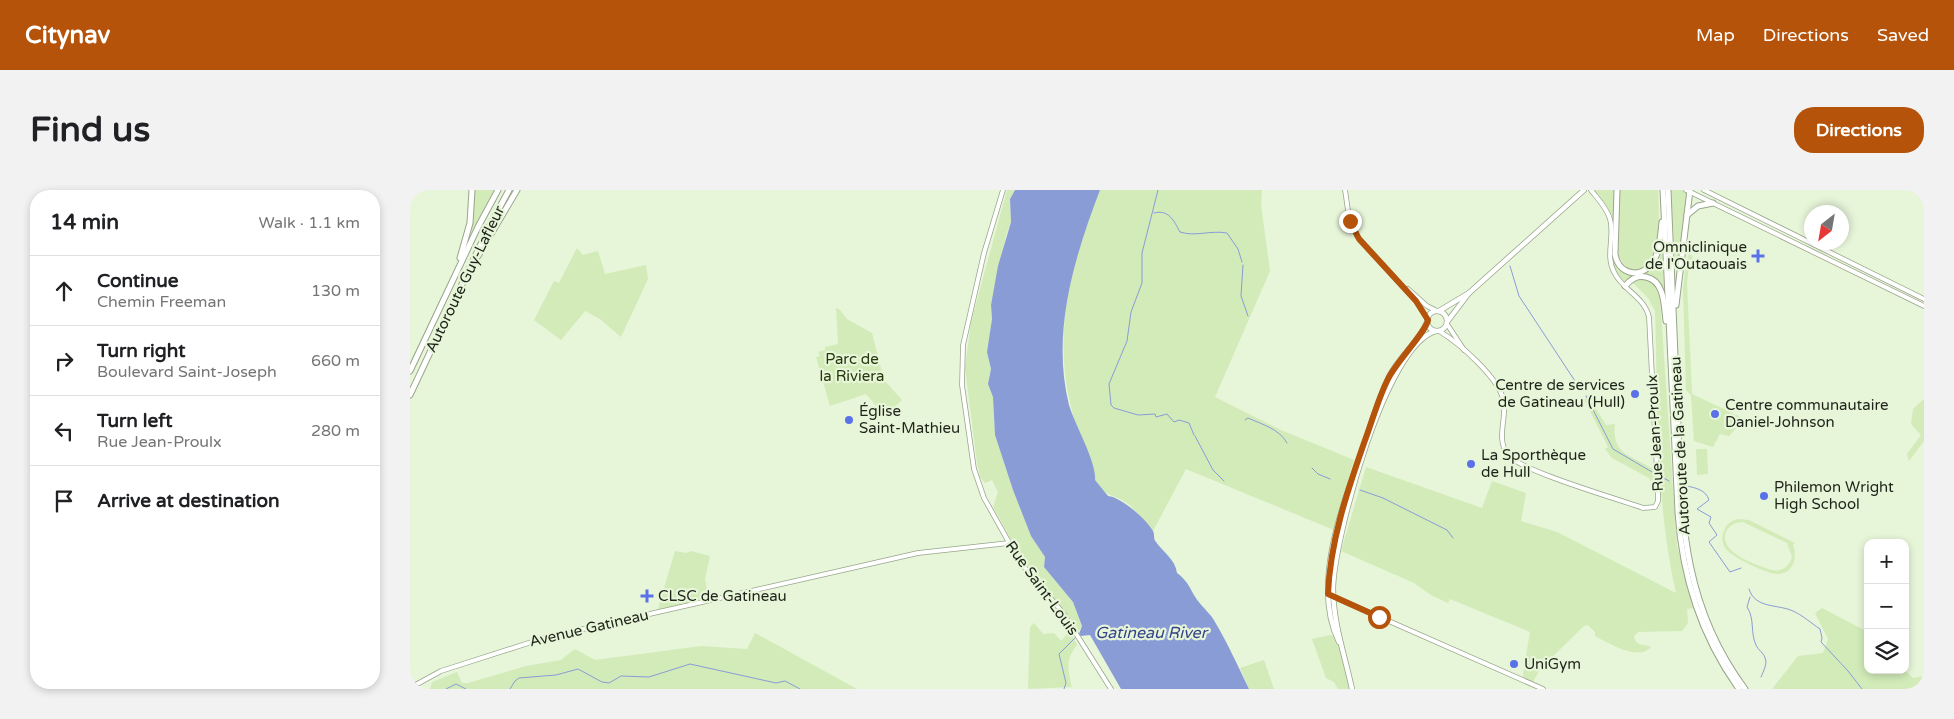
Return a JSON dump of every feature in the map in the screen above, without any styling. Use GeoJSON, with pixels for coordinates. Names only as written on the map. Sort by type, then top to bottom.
{"type":"FeatureCollection","features":[{"type":"Feature","properties":{"kind":"highway"},"geometry":{"type":"LineString","coordinates":[[454,278],[468,230],[472,190]]}},
{"type":"Feature","properties":{"kind":"highway","name":"Autoroute Guy-Lafleur"},"geometry":{"type":"LineString","coordinates":[[410,371],[498,190]]}},
{"type":"Feature","properties":{"kind":"highway","name":"Autoroute Guy-Lafleur"},"geometry":{"type":"LineString","coordinates":[[410,395],[462,283],[509,190]]}},
{"type":"Feature","properties":{"kind":"highway"},"geometry":{"type":"LineString","coordinates":[[462,283],[517,190]]}},
{"type":"Feature","properties":{"kind":"highway"},"geometry":{"type":"LineString","coordinates":[[1617,190],[1616,256],[1620,266],[1630,272],[1644,271],[1654,261],[1659,246],[1664,206]]}},
{"type":"Feature","properties":{"kind":"highway","name":"Autoroute de la Gatineau"},"geometry":{"type":"LineString","coordinates":[[1663,190],[1678,512],[1684,564],[1704,626],[1722,662],[1739,689]]}},
{"type":"Feature","properties":{"kind":"highway","name":"Autoroute de la Gatineau"},"geometry":{"type":"LineString","coordinates":[[1668,190],[1683,522],[1688,558],[1697,594],[1710,629],[1724,658],[1745,689]]}},
{"type":"Feature","properties":{"kind":"highway"},"geometry":{"type":"LineString","coordinates":[[1674,321],[1688,190]]}},
{"type":"Feature","properties":{"kind":"highway"},"geometry":{"type":"LineString","coordinates":[[1686,215],[1697,206],[1713,203]]}},
{"type":"Feature","properties":{"kind":"highway"},"geometry":{"type":"LineString","coordinates":[[1625,286],[1640,276],[1650,278],[1658,285],[1662,296],[1670,349]]}},
{"type":"Feature","properties":{"kind":"main road"},"geometry":{"type":"LineString","coordinates":[[1342,648],[1332,626],[1328,594],[1329,569],[1337,532],[1378,403],[1394,368],[1424,330],[1432,313],[1438,312],[1469,293],[1584,190]]}},
{"type":"Feature","properties":{"kind":"main road"},"geometry":{"type":"LineString","coordinates":[[1352,689],[1342,648],[1334,597],[1334,570],[1357,475],[1391,382],[1413,348],[1425,336],[1437,331],[1447,323],[1469,293]]}},
{"type":"Feature","properties":{"kind":"main road"},"geometry":{"type":"LineString","coordinates":[[1438,312],[1446,316],[1447,323]]}},
{"type":"Feature","properties":{"kind":"main road"},"geometry":{"type":"LineString","coordinates":[[1428,321],[1430,328],[1437,331]]}},
{"type":"Feature","properties":{"kind":"street","name":"Rue Saint-Louis"},"geometry":{"type":"LineString","coordinates":[[1003,190],[966,324],[963,345],[962,378],[974,469],[984,498],[1026,571],[1060,610],[1111,689]]}},
{"type":"Feature","properties":{"kind":"street"},"geometry":{"type":"LineString","coordinates":[[1345,190],[1349,217],[1357,236],[1420,305],[1428,321]]}},
{"type":"Feature","properties":{"kind":"street","name":"Rue Jean-Proulx"},"geometry":{"type":"LineString","coordinates":[[1437,331],[1464,350],[1494,381],[1501,393],[1504,406],[1502,440],[1506,453],[1513,460],[1534,470],[1643,508],[1653,508],[1658,502],[1658,495],[1650,319],[1644,303],[1616,277],[1611,266],[1610,217],[1590,190]]}},
{"type":"Feature","properties":{"kind":"street"},"geometry":{"type":"LineString","coordinates":[[1688,190],[1924,306]]}},
{"type":"Feature","properties":{"kind":"street"},"geometry":{"type":"LineString","coordinates":[[1704,190],[1924,299]]}},
{"type":"Feature","properties":{"kind":"street"},"geometry":{"type":"LineString","coordinates":[[1843,267],[1846,261]]}},
{"type":"Feature","properties":{"kind":"street"},"geometry":{"type":"LineString","coordinates":[[1404,287],[1438,312]]}},
{"type":"Feature","properties":{"kind":"street","name":"Rue Jean-Proulx"},"geometry":{"type":"LineString","coordinates":[[1447,323],[1464,350]]}},
{"type":"Feature","properties":{"kind":"street","name":"Avenue Gatineau"},"geometry":{"type":"LineString","coordinates":[[410,688],[441,672],[544,638],[918,553],[1009,543]]}},
{"type":"Feature","properties":{"kind":"street"},"geometry":{"type":"LineString","coordinates":[[1328,594],[1542,689]]}},
{"type":"Feature","properties":{"kind":"green space"},"geometry":{"type":"Polygon","coordinates":[[[474,190],[494,190],[468,238],[474,190]]]}},
{"type":"Feature","properties":{"kind":"green space"},"geometry":{"type":"Polygon","coordinates":[[[1007,190],[1015,190],[1010,199],[1011,222],[1006,235],[991,305],[992,319],[987,352],[991,369],[988,384],[993,397],[995,435],[1013,490],[1031,536],[1045,557],[1044,567],[1073,602],[1082,626],[1077,634],[1019,553],[993,507],[998,492],[992,480],[985,483],[980,477],[977,463],[965,368],[971,322],[1007,190]]]}},
{"type":"Feature","properties":{"kind":"green space"},"geometry":{"type":"Polygon","coordinates":[[[1100,190],[1262,190],[1261,205],[1270,271],[1215,397],[1281,430],[1354,460],[1334,530],[1186,469],[1153,531],[1127,503],[1105,492],[1098,485],[1088,465],[1071,406],[1065,374],[1064,344],[1065,314],[1070,284],[1078,253],[1100,190]]]}},
{"type":"Feature","properties":{"kind":"green space"},"geometry":{"type":"Polygon","coordinates":[[[1594,190],[1615,190],[1614,221],[1609,210],[1594,190]]]}},
{"type":"Feature","properties":{"kind":"green space"},"geometry":{"type":"Polygon","coordinates":[[[1619,190],[1658,190],[1657,241],[1654,254],[1648,264],[1640,270],[1628,269],[1618,256],[1619,190]]]}},
{"type":"Feature","properties":{"kind":"green space"},"geometry":{"type":"Polygon","coordinates":[[[1671,190],[1682,190],[1687,193],[1677,285],[1671,190]]]}},
{"type":"Feature","properties":{"kind":"green space"},"geometry":{"type":"Polygon","coordinates":[[[1660,247],[1662,248],[1664,287],[1662,288],[1656,280],[1632,277],[1624,281],[1616,272],[1612,256],[1616,262],[1637,275],[1651,268],[1660,247]]]}},
{"type":"Feature","properties":{"kind":"green space"},"geometry":{"type":"Polygon","coordinates":[[[577,248],[583,255],[598,251],[605,274],[646,265],[648,279],[621,337],[600,319],[585,311],[561,340],[534,320],[554,281],[559,283],[577,248]]]}},
{"type":"Feature","properties":{"kind":"green space"},"geometry":{"type":"Polygon","coordinates":[[[1689,254],[1693,256],[1689,266],[1687,284],[1692,394],[1749,421],[1746,425],[1738,426],[1729,436],[1720,434],[1713,447],[1694,441],[1691,395],[1686,390],[1683,289],[1686,262],[1689,254]]]}},
{"type":"Feature","properties":{"kind":"green space"},"geometry":{"type":"Polygon","coordinates":[[[1644,279],[1655,284],[1660,298],[1677,545],[1693,608],[1687,609],[1688,623],[1682,631],[1638,632],[1634,636],[1636,642],[1651,647],[1640,653],[1619,648],[1600,639],[1595,636],[1595,632],[1588,625],[1584,626],[1540,669],[1532,684],[1522,680],[1530,632],[1450,599],[1448,603],[1431,595],[1414,583],[1341,551],[1366,467],[1482,508],[1492,481],[1526,493],[1521,521],[1557,532],[1676,593],[1664,523],[1661,488],[1657,417],[1655,311],[1648,298],[1632,282],[1644,279]]]}},
{"type":"Feature","properties":{"kind":"green space","name":"Parc de la Riviera"},"geometry":{"type":"Polygon","coordinates":[[[836,308],[847,319],[872,333],[884,380],[902,400],[885,416],[866,394],[830,406],[816,357],[820,356],[818,352],[825,350],[825,347],[838,344],[836,308]]]}},
{"type":"Feature","properties":{"kind":"green space"},"geometry":{"type":"Polygon","coordinates":[[[1587,394],[1606,425],[1615,424],[1616,443],[1620,449],[1654,470],[1654,480],[1650,481],[1649,478],[1612,458],[1605,449],[1608,447],[1585,401],[1587,394]]]}},
{"type":"Feature","properties":{"kind":"green space"},"geometry":{"type":"Polygon","coordinates":[[[1924,399],[1924,441],[1909,461],[1907,454],[1921,435],[1911,424],[1913,409],[1924,399]]]}},
{"type":"Feature","properties":{"kind":"green space"},"geometry":{"type":"Polygon","coordinates":[[[1696,449],[1707,449],[1708,474],[1697,475],[1696,449]]]}},
{"type":"Feature","properties":{"kind":"green space"},"geometry":{"type":"Polygon","coordinates":[[[1738,519],[1749,520],[1795,543],[1793,545],[1795,555],[1793,564],[1787,571],[1777,574],[1766,571],[1735,556],[1726,549],[1722,536],[1727,525],[1738,519]],[[1743,522],[1735,523],[1729,527],[1725,539],[1733,552],[1740,557],[1771,570],[1784,568],[1791,561],[1792,557],[1787,543],[1743,522]]]}},
{"type":"Feature","properties":{"kind":"green space"},"geometry":{"type":"Polygon","coordinates":[[[675,551],[686,553],[691,551],[710,556],[705,579],[709,600],[657,612],[675,551]]]}},
{"type":"Feature","properties":{"kind":"green space"},"geometry":{"type":"Polygon","coordinates":[[[1822,608],[1864,630],[1864,674],[1909,674],[1913,678],[1924,676],[1924,689],[1772,689],[1798,656],[1823,653],[1828,639],[1815,613],[1822,608]]]}},
{"type":"Feature","properties":{"kind":"green space"},"geometry":{"type":"Polygon","coordinates":[[[1034,623],[1043,634],[1054,633],[1061,641],[1070,631],[1077,645],[1073,650],[1068,665],[1072,687],[1028,689],[1030,627],[1034,623]]]}},
{"type":"Feature","properties":{"kind":"green space"},"geometry":{"type":"Polygon","coordinates":[[[755,633],[857,689],[430,689],[432,682],[457,672],[462,683],[468,683],[526,666],[561,660],[575,649],[595,660],[701,646],[747,649],[755,633]]]}},
{"type":"Feature","properties":{"kind":"green space"},"geometry":{"type":"Polygon","coordinates":[[[1330,635],[1337,637],[1352,689],[1338,689],[1334,682],[1326,678],[1312,639],[1330,635]]]}},
{"type":"Feature","properties":{"kind":"green space"},"geometry":{"type":"Polygon","coordinates":[[[1264,660],[1274,689],[1249,689],[1240,668],[1264,660]]]}},
{"type":"Feature","properties":{"kind":"water","name":"Gatineau River"},"geometry":{"type":"Polygon","coordinates":[[[1015,190],[1100,190],[1074,269],[1064,323],[1064,378],[1069,405],[1093,464],[1095,480],[1108,496],[1126,504],[1150,526],[1154,532],[1155,541],[1172,560],[1177,573],[1187,583],[1198,601],[1213,619],[1249,689],[1121,689],[1090,635],[1081,636],[1079,634],[1082,626],[1073,602],[1044,567],[1045,557],[1031,536],[1013,490],[995,435],[993,397],[988,384],[991,369],[987,352],[992,319],[991,305],[998,266],[1011,222],[1010,199],[1015,190]]]}},
{"type":"Feature","properties":{"kind":"waterway"},"geometry":{"type":"LineString","coordinates":[[1158,190],[1142,253],[1142,283],[1131,312],[1127,341],[1109,384],[1111,405],[1114,408],[1138,415],[1155,414],[1156,417],[1167,414],[1174,422],[1179,420],[1189,423],[1194,435]]}},
{"type":"Feature","properties":{"kind":"waterway"},"geometry":{"type":"LineString","coordinates":[[1154,213],[1167,214],[1180,232],[1191,234],[1227,233],[1238,249],[1242,262]]}},
{"type":"Feature","properties":{"kind":"waterway"},"geometry":{"type":"LineString","coordinates":[[1243,265],[1241,296],[1248,316]]}},
{"type":"Feature","properties":{"kind":"waterway"},"geometry":{"type":"LineString","coordinates":[[1510,266],[1519,296],[1575,381]]}},
{"type":"Feature","properties":{"kind":"waterway"},"geometry":{"type":"LineString","coordinates":[[1586,396],[1613,449],[1652,472]]}},
{"type":"Feature","properties":{"kind":"waterway"},"geometry":{"type":"LineString","coordinates":[[1245,420],[1248,418],[1270,428],[1280,434],[1287,443]]}},
{"type":"Feature","properties":{"kind":"waterway"},"geometry":{"type":"LineString","coordinates":[[1195,436],[1213,470],[1224,481]]}},
{"type":"Feature","properties":{"kind":"waterway"},"geometry":{"type":"LineString","coordinates":[[1312,468],[1318,474],[1330,479]]}},
{"type":"Feature","properties":{"kind":"waterway"},"geometry":{"type":"LineString","coordinates":[[1662,477],[1669,481]]}},
{"type":"Feature","properties":{"kind":"waterway"},"geometry":{"type":"LineString","coordinates":[[1687,486],[1703,492],[1708,497],[1709,500],[1697,509],[1711,517],[1709,523],[1717,535],[1709,542],[1730,572],[1741,568]]}},
{"type":"Feature","properties":{"kind":"waterway"},"geometry":{"type":"LineString","coordinates":[[1360,490],[1383,498],[1447,530],[1453,538]]}},
{"type":"Feature","properties":{"kind":"waterway"},"geometry":{"type":"LineString","coordinates":[[1749,589],[1756,600],[1793,611],[1820,629],[1821,642],[1862,689]]}},
{"type":"Feature","properties":{"kind":"waterway"},"geometry":{"type":"LineString","coordinates":[[1750,597],[1747,607],[1751,616],[1754,640],[1766,660],[1761,677]]}},
{"type":"Feature","properties":{"kind":"waterway"},"geometry":{"type":"LineString","coordinates":[[1064,689],[1066,683],[1059,654],[1077,636]]}},
{"type":"Feature","properties":{"kind":"waterway"},"geometry":{"type":"LineString","coordinates":[[510,689],[519,678],[556,675],[578,669],[602,682],[609,683],[621,676],[649,677],[690,664],[776,683],[785,681],[800,689]]}},
{"type":"Feature","properties":{"kind":"waterway"},"geometry":{"type":"LineString","coordinates":[[446,689],[456,684],[466,689]]}},
{"type":"Feature","properties":{"kind":"place","name":"Omniclinique de l'Outaouais"},"geometry":{"type":"Point","coordinates":[1758,256]}},
{"type":"Feature","properties":{"kind":"place","name":"Centre de services de Gatineau (Hull)"},"geometry":{"type":"Point","coordinates":[1635,394]}},
{"type":"Feature","properties":{"kind":"place","name":"Centre communautaire Daniel-Johnson"},"geometry":{"type":"Point","coordinates":[1715,414]}},
{"type":"Feature","properties":{"kind":"place","name":"Église Saint-Mathieu"},"geometry":{"type":"Point","coordinates":[849,420]}},
{"type":"Feature","properties":{"kind":"place","name":"La Sporthèque de Hull"},"geometry":{"type":"Point","coordinates":[1471,464]}},
{"type":"Feature","properties":{"kind":"place","name":"Philemon Wright High School"},"geometry":{"type":"Point","coordinates":[1764,496]}},
{"type":"Feature","properties":{"kind":"place","name":"CLSC de Gatineau"},"geometry":{"type":"Point","coordinates":[647,596]}},
{"type":"Feature","properties":{"kind":"place","name":"UniGym"},"geometry":{"type":"Point","coordinates":[1514,664]}},
{"type":"Feature","properties":{"kind":"route"},"geometry":{"type":"LineString","coordinates":[[1350,221],[1359,239],[1420,305],[1428,320],[1424,330],[1401,357],[1384,387],[1351,482],[1330,562],[1328,594],[1379,617]]}}]}
